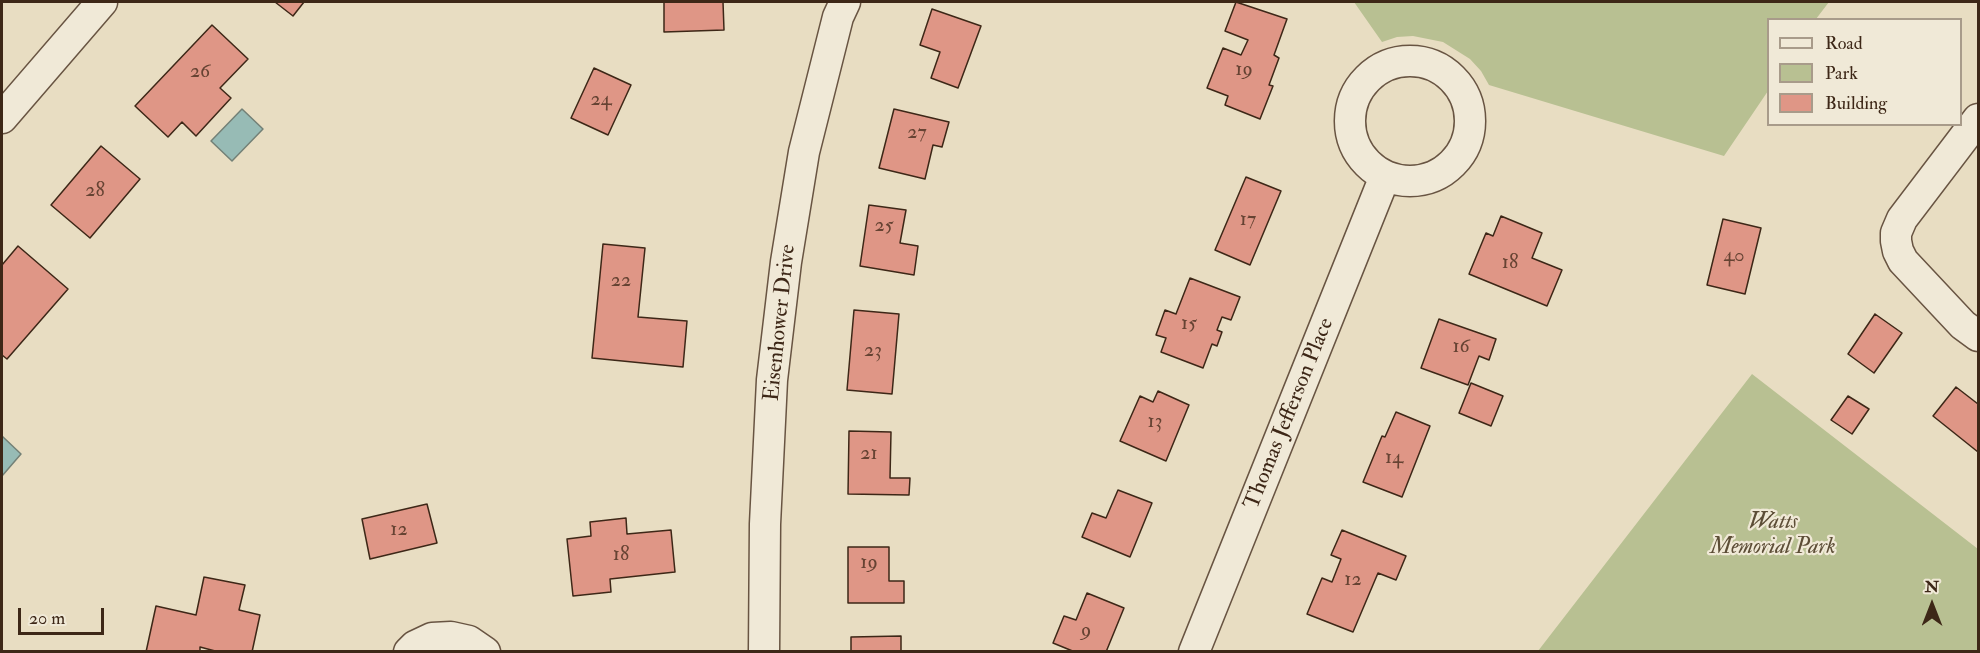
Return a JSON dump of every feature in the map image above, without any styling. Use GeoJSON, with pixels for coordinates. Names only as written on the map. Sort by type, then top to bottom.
{"type":"FeatureCollection","features":[{"type":"Feature","properties":{"kind":"street"},"geometry":{"type":"LineString","coordinates":[[2,118],[102,2]]}},
{"type":"Feature","properties":{"kind":"street","name":"Eisenhower Drive"},"geometry":{"type":"LineString","coordinates":[[764,651],[765,524],[772,392],[786,262],[804,152],[838,17],[845,2]]}},
{"type":"Feature","properties":{"kind":"street"},"geometry":{"type":"LineString","coordinates":[[1978,119],[1902,219],[1896,240],[1903,261],[1962,325],[1978,336]]}},
{"type":"Feature","properties":{"kind":"street","name":"Thomas Jefferson Place"},"geometry":{"type":"LineString","coordinates":[[1194,651],[1385,176]]}},
{"type":"Feature","properties":{"kind":"street"},"geometry":{"type":"LineString","coordinates":[[409,651],[415,645],[432,638],[451,637],[469,641],[485,651]]}},
{"type":"Feature","properties":{"kind":"green space"},"geometry":{"type":"Polygon","coordinates":[[[1354,2],[1829,2],[1817,18],[1767,18],[1767,92],[1724,156],[1489,85],[1481,71],[1470,59],[1443,42],[1413,36],[1397,37],[1382,42],[1354,2]]]}},
{"type":"Feature","properties":{"kind":"green space","name":"Watts Memorial Park"},"geometry":{"type":"Polygon","coordinates":[[[1752,374],[1978,549],[1978,651],[1538,651],[1752,374]]]}},
{"type":"Feature","properties":{"kind":"water"},"geometry":{"type":"Polygon","coordinates":[[[242,109],[263,129],[232,161],[211,141],[242,109]]]}},
{"type":"Feature","properties":{"kind":"water"},"geometry":{"type":"Polygon","coordinates":[[[2,436],[21,454],[2,476],[2,436]]]}},
{"type":"Feature","properties":{"kind":"building"},"geometry":{"type":"Polygon","coordinates":[[[275,2],[304,2],[293,16],[275,2]]]}},
{"type":"Feature","properties":{"kind":"building"},"geometry":{"type":"Polygon","coordinates":[[[664,2],[723,2],[724,30],[664,32],[664,2]]]}},
{"type":"Feature","properties":{"kind":"building"},"geometry":{"type":"Polygon","coordinates":[[[1236,2],[1287,19],[1274,55],[1279,58],[1269,85],[1273,86],[1260,119],[1225,105],[1228,96],[1207,88],[1223,48],[1241,55],[1248,40],[1225,31],[1236,2]]]}},
{"type":"Feature","properties":{"kind":"building"},"geometry":{"type":"Polygon","coordinates":[[[932,9],[981,26],[958,88],[931,78],[940,52],[920,45],[932,9]]]}},
{"type":"Feature","properties":{"kind":"building"},"geometry":{"type":"Polygon","coordinates":[[[212,25],[248,59],[220,88],[231,98],[196,136],[182,122],[168,137],[135,106],[212,25]]]}},
{"type":"Feature","properties":{"kind":"building"},"geometry":{"type":"Polygon","coordinates":[[[594,68],[631,85],[608,135],[571,118],[594,68]]]}},
{"type":"Feature","properties":{"kind":"building"},"geometry":{"type":"Polygon","coordinates":[[[894,109],[949,122],[942,147],[933,145],[925,179],[879,168],[894,109]]]}},
{"type":"Feature","properties":{"kind":"building"},"geometry":{"type":"Polygon","coordinates":[[[101,146],[140,179],[90,238],[51,205],[101,146]]]}},
{"type":"Feature","properties":{"kind":"building"},"geometry":{"type":"Polygon","coordinates":[[[1246,177],[1281,191],[1250,265],[1215,250],[1246,177]]]}},
{"type":"Feature","properties":{"kind":"building"},"geometry":{"type":"Polygon","coordinates":[[[869,205],[906,210],[900,243],[918,246],[914,275],[860,266],[869,205]]]}},
{"type":"Feature","properties":{"kind":"building"},"geometry":{"type":"Polygon","coordinates":[[[1501,216],[1542,233],[1532,258],[1562,270],[1547,306],[1469,274],[1486,233],[1493,236],[1501,216]]]}},
{"type":"Feature","properties":{"kind":"building"},"geometry":{"type":"Polygon","coordinates":[[[1723,219],[1761,228],[1745,294],[1707,285],[1723,219]]]}},
{"type":"Feature","properties":{"kind":"building"},"geometry":{"type":"Polygon","coordinates":[[[603,244],[645,248],[638,317],[687,321],[683,367],[592,358],[603,244]]]}},
{"type":"Feature","properties":{"kind":"building"},"geometry":{"type":"Polygon","coordinates":[[[18,246],[68,289],[7,359],[2,355],[2,265],[18,246]]]}},
{"type":"Feature","properties":{"kind":"building"},"geometry":{"type":"Polygon","coordinates":[[[1190,278],[1240,297],[1231,320],[1222,317],[1217,330],[1222,332],[1217,346],[1212,344],[1203,368],[1161,352],[1166,338],[1156,335],[1165,310],[1176,314],[1190,278]]]}},
{"type":"Feature","properties":{"kind":"building"},"geometry":{"type":"Polygon","coordinates":[[[854,310],[899,314],[892,394],[847,390],[854,310]]]}},
{"type":"Feature","properties":{"kind":"building"},"geometry":{"type":"Polygon","coordinates":[[[1875,314],[1902,333],[1874,373],[1848,354],[1875,314]]]}},
{"type":"Feature","properties":{"kind":"building"},"geometry":{"type":"Polygon","coordinates":[[[1439,319],[1496,339],[1489,360],[1479,356],[1468,385],[1421,368],[1439,319]]]}},
{"type":"Feature","properties":{"kind":"building"},"geometry":{"type":"Polygon","coordinates":[[[1471,383],[1503,396],[1491,426],[1459,413],[1471,383]]]}},
{"type":"Feature","properties":{"kind":"building"},"geometry":{"type":"Polygon","coordinates":[[[1956,387],[1978,404],[1978,452],[1933,416],[1956,387]]]}},
{"type":"Feature","properties":{"kind":"building"},"geometry":{"type":"Polygon","coordinates":[[[1158,391],[1189,405],[1166,461],[1120,441],[1140,396],[1153,402],[1158,391]]]}},
{"type":"Feature","properties":{"kind":"building"},"geometry":{"type":"Polygon","coordinates":[[[1848,396],[1869,409],[1852,434],[1831,420],[1848,396]]]}},
{"type":"Feature","properties":{"kind":"building"},"geometry":{"type":"Polygon","coordinates":[[[1396,412],[1430,426],[1402,497],[1363,482],[1382,436],[1385,437],[1396,412]]]}},
{"type":"Feature","properties":{"kind":"building"},"geometry":{"type":"Polygon","coordinates":[[[849,431],[891,432],[890,478],[910,478],[909,495],[848,494],[849,431]]]}},
{"type":"Feature","properties":{"kind":"building"},"geometry":{"type":"Polygon","coordinates":[[[1118,490],[1152,503],[1130,557],[1082,537],[1092,513],[1106,518],[1118,490]]]}},
{"type":"Feature","properties":{"kind":"building"},"geometry":{"type":"Polygon","coordinates":[[[427,504],[437,543],[370,559],[362,519],[427,504]]]}},
{"type":"Feature","properties":{"kind":"building"},"geometry":{"type":"Polygon","coordinates":[[[626,518],[627,534],[671,530],[675,572],[610,579],[611,592],[573,596],[567,539],[591,536],[590,522],[626,518]]]}},
{"type":"Feature","properties":{"kind":"building"},"geometry":{"type":"Polygon","coordinates":[[[1342,530],[1406,556],[1396,580],[1378,573],[1353,632],[1307,614],[1322,578],[1332,582],[1341,559],[1331,555],[1342,530]]]}},
{"type":"Feature","properties":{"kind":"building"},"geometry":{"type":"Polygon","coordinates":[[[848,547],[889,547],[889,581],[904,581],[904,603],[848,603],[848,547]]]}},
{"type":"Feature","properties":{"kind":"building"},"geometry":{"type":"Polygon","coordinates":[[[204,577],[245,585],[239,610],[260,615],[252,652],[219,652],[200,647],[200,652],[146,652],[156,606],[196,615],[204,577]]]}},
{"type":"Feature","properties":{"kind":"building"},"geometry":{"type":"Polygon","coordinates":[[[1087,593],[1124,608],[1106,652],[1075,652],[1053,643],[1064,616],[1076,620],[1087,593]]]}},
{"type":"Feature","properties":{"kind":"building"},"geometry":{"type":"Polygon","coordinates":[[[901,636],[901,652],[851,652],[851,637],[901,636]]]}}]}
